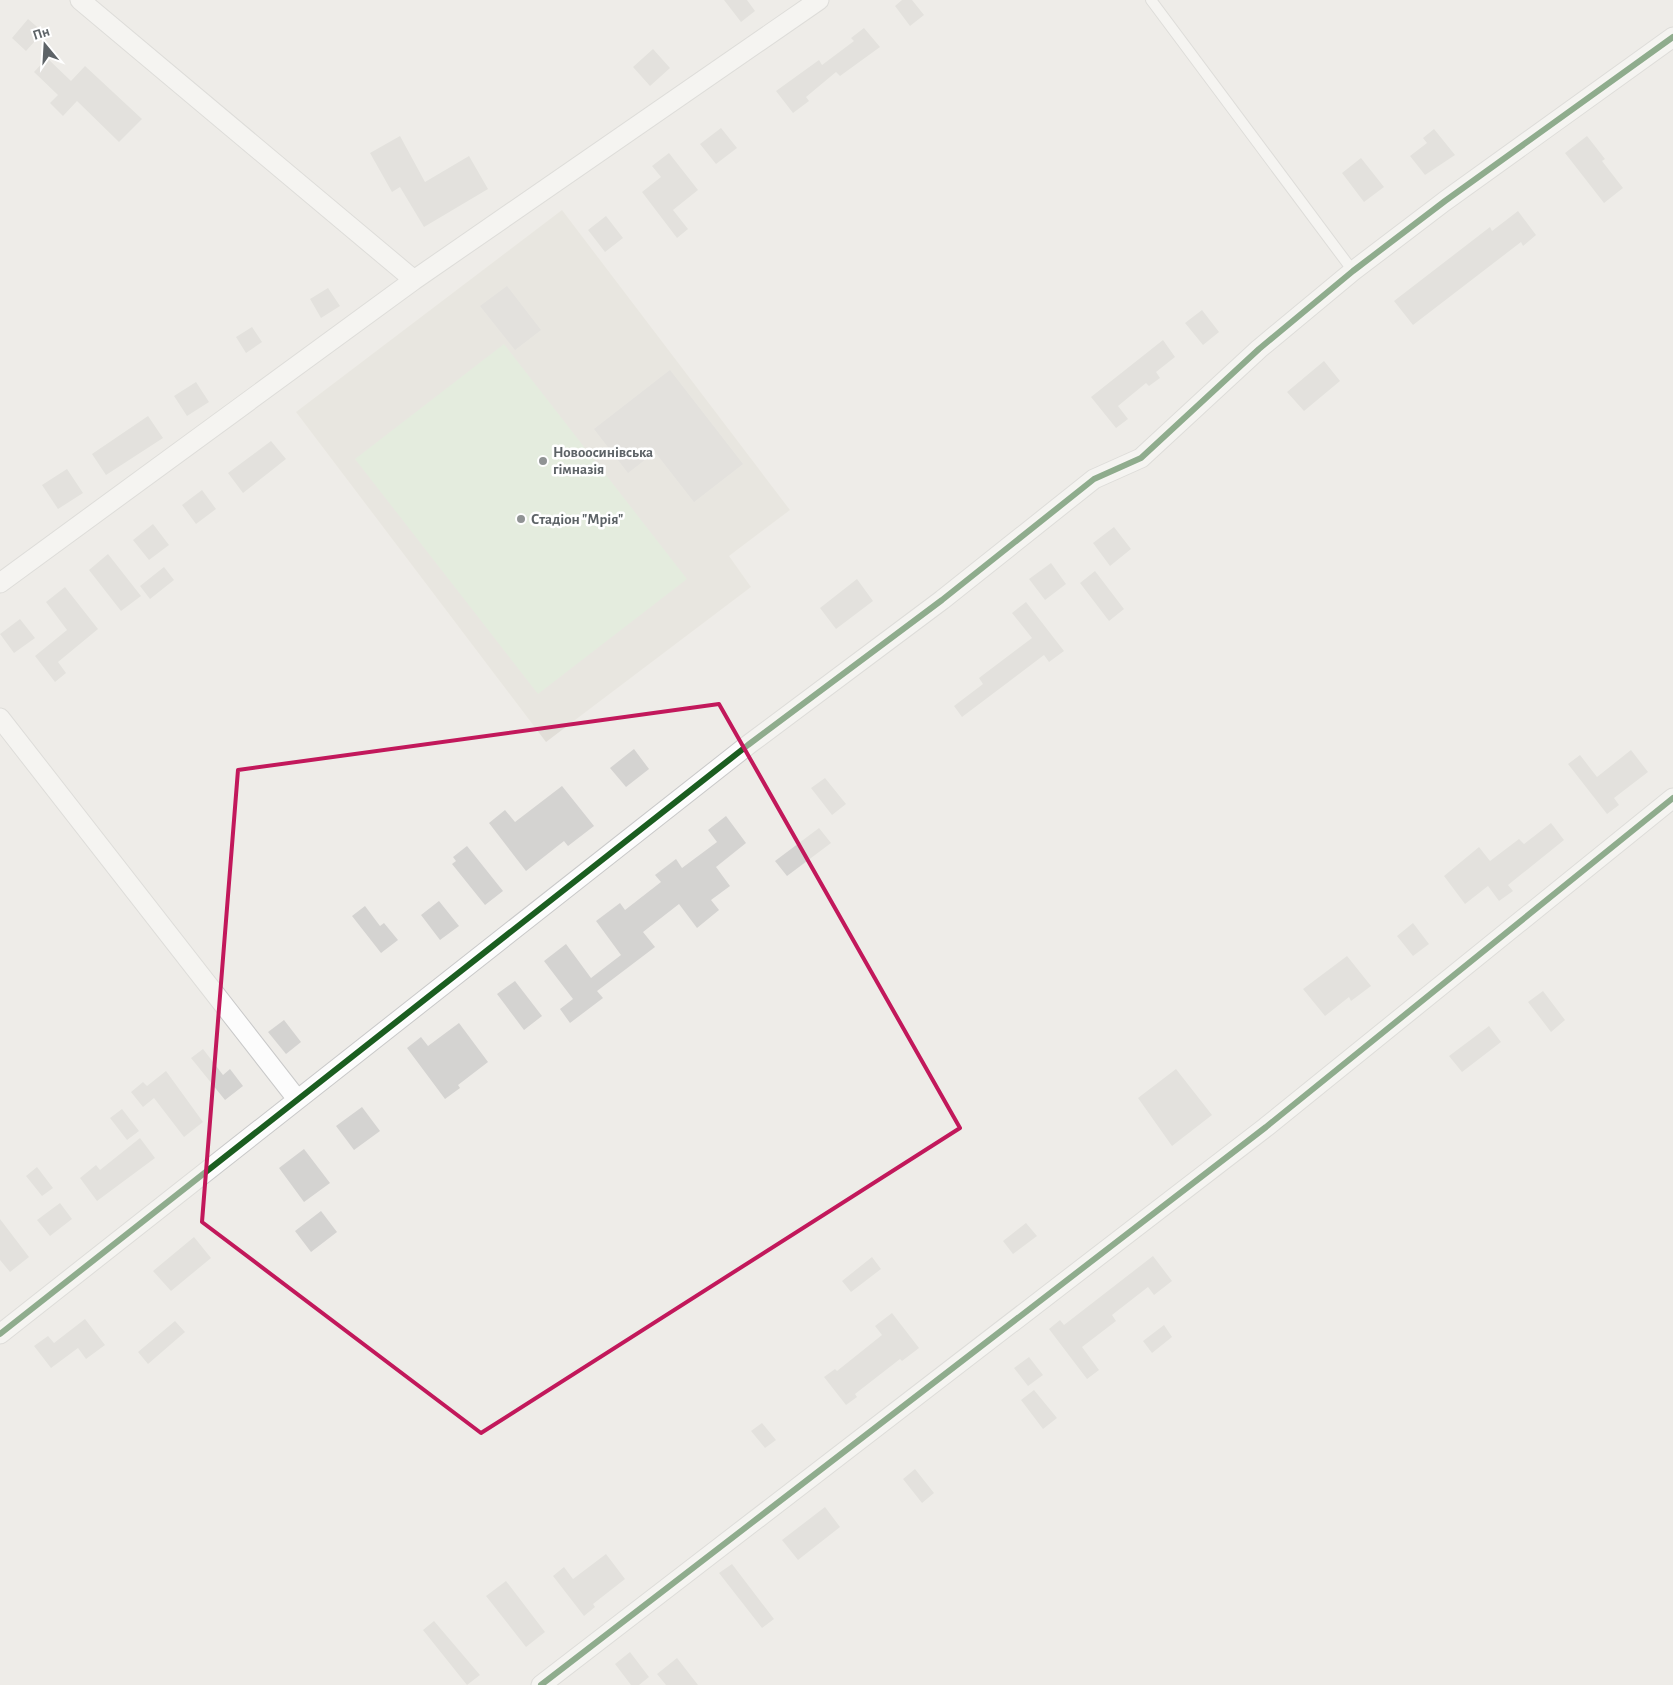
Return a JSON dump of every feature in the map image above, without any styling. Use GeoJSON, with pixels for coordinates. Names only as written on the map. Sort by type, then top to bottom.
{"type":"FeatureCollection","features":[{"type":"Feature","properties":{"kind":"street"},"geometry":{"type":"LineString","coordinates":[[80,0],[96,6],[414,280]]}},
{"type":"Feature","properties":{"kind":"street"},"geometry":{"type":"LineString","coordinates":[[0,583],[414,280],[820,0]]}},
{"type":"Feature","properties":{"kind":"street"},"geometry":{"type":"LineString","coordinates":[[0,1334],[748,745],[942,600],[1094,479],[1141,458],[1258,349],[1354,271],[1461,189],[1673,37]]}},
{"type":"Feature","properties":{"kind":"street"},"geometry":{"type":"LineString","coordinates":[[0,718],[297,1099]]}},
{"type":"Feature","properties":{"kind":"street"},"geometry":{"type":"LineString","coordinates":[[541,1685],[1266,1127],[1673,798]]}},
{"type":"Feature","properties":{"kind":"lane"},"geometry":{"type":"LineString","coordinates":[[1151,0],[1354,271]]}},
{"type":"Feature","properties":{"kind":"highlighted area"},"geometry":{"type":"Polygon","coordinates":[[[719,704],[960,1128],[481,1433],[202,1222],[238,770],[719,704]]]}},
{"type":"Feature","properties":{"kind":"shaded area","name":"Новоосинівська гімназія"},"geometry":{"type":"Polygon","coordinates":[[[562,210],[790,510],[729,556],[751,587],[546,742],[296,412],[562,210]]]}},
{"type":"Feature","properties":{"kind":"green space","name":"Стадіон \"Мрія\""},"geometry":{"type":"Polygon","coordinates":[[[504,344],[687,579],[538,694],[355,459],[504,344]]]}},
{"type":"Feature","properties":{"kind":"building"},"geometry":{"type":"Polygon","coordinates":[[[724,0],[747,0],[755,11],[741,22],[724,0]]]}},
{"type":"Feature","properties":{"kind":"building"},"geometry":{"type":"Polygon","coordinates":[[[902,0],[912,0],[924,15],[910,26],[895,6],[902,0]]]}},
{"type":"Feature","properties":{"kind":"building"},"geometry":{"type":"Polygon","coordinates":[[[28,19],[43,32],[26,51],[12,38],[28,19]]]}},
{"type":"Feature","properties":{"kind":"building"},"geometry":{"type":"Polygon","coordinates":[[[864,28],[880,47],[840,76],[836,72],[806,97],[809,101],[793,113],[776,91],[819,60],[822,65],[854,41],[851,38],[864,28]]]}},
{"type":"Feature","properties":{"kind":"building"},"geometry":{"type":"Polygon","coordinates":[[[653,49],[670,68],[650,86],[633,67],[653,49]]]}},
{"type":"Feature","properties":{"kind":"building"},"geometry":{"type":"Polygon","coordinates":[[[47,58],[71,81],[85,66],[142,119],[119,142],[77,101],[63,116],[50,103],[58,95],[34,72],[47,58]]]}},
{"type":"Feature","properties":{"kind":"building"},"geometry":{"type":"Polygon","coordinates":[[[721,128],[737,148],[716,164],[700,144],[721,128]]]}},
{"type":"Feature","properties":{"kind":"building"},"geometry":{"type":"Polygon","coordinates":[[[1434,129],[1455,155],[1425,175],[1410,156],[1427,143],[1423,138],[1434,129]]]}},
{"type":"Feature","properties":{"kind":"building"},"geometry":{"type":"Polygon","coordinates":[[[400,136],[425,182],[469,156],[488,189],[424,227],[400,187],[392,192],[370,153],[400,136]]]}},
{"type":"Feature","properties":{"kind":"building"},"geometry":{"type":"Polygon","coordinates":[[[1587,136],[1605,159],[1602,161],[1623,188],[1604,203],[1565,153],[1587,136]]]}},
{"type":"Feature","properties":{"kind":"building"},"geometry":{"type":"Polygon","coordinates":[[[669,153],[698,190],[673,210],[688,229],[677,238],[642,192],[661,177],[652,166],[669,153]]]}},
{"type":"Feature","properties":{"kind":"building"},"geometry":{"type":"Polygon","coordinates":[[[1361,158],[1384,187],[1364,202],[1342,173],[1361,158]]]}},
{"type":"Feature","properties":{"kind":"building"},"geometry":{"type":"Polygon","coordinates":[[[1518,211],[1536,235],[1523,246],[1521,242],[1413,325],[1394,301],[1490,227],[1492,231],[1518,211]]]}},
{"type":"Feature","properties":{"kind":"building"},"geometry":{"type":"Polygon","coordinates":[[[606,216],[623,238],[605,252],[588,230],[606,216]]]}},
{"type":"Feature","properties":{"kind":"building"},"geometry":{"type":"Polygon","coordinates":[[[507,286],[541,330],[515,350],[480,306],[507,286]]]}},
{"type":"Feature","properties":{"kind":"building"},"geometry":{"type":"Polygon","coordinates":[[[328,288],[340,306],[321,318],[310,299],[328,288]]]}},
{"type":"Feature","properties":{"kind":"building"},"geometry":{"type":"Polygon","coordinates":[[[1202,310],[1219,332],[1203,345],[1185,323],[1202,310]]]}},
{"type":"Feature","properties":{"kind":"building"},"geometry":{"type":"Polygon","coordinates":[[[252,327],[262,342],[246,353],[236,337],[252,327]]]}},
{"type":"Feature","properties":{"kind":"building"},"geometry":{"type":"Polygon","coordinates":[[[1163,340],[1175,357],[1156,372],[1160,378],[1149,386],[1146,383],[1118,406],[1128,419],[1116,428],[1091,397],[1163,340]]]}},
{"type":"Feature","properties":{"kind":"building"},"geometry":{"type":"Polygon","coordinates":[[[1324,361],[1340,381],[1304,411],[1287,392],[1324,361]]]}},
{"type":"Feature","properties":{"kind":"building"},"geometry":{"type":"Polygon","coordinates":[[[670,370],[743,464],[694,502],[655,452],[628,473],[594,429],[670,370]]]}},
{"type":"Feature","properties":{"kind":"building"},"geometry":{"type":"Polygon","coordinates":[[[196,382],[209,402],[187,416],[174,396],[196,382]]]}},
{"type":"Feature","properties":{"kind":"building"},"geometry":{"type":"Polygon","coordinates":[[[148,416],[163,438],[106,475],[92,454],[148,416]]]}},
{"type":"Feature","properties":{"kind":"building"},"geometry":{"type":"Polygon","coordinates":[[[271,441],[286,459],[243,493],[228,473],[271,441]]]}},
{"type":"Feature","properties":{"kind":"building"},"geometry":{"type":"Polygon","coordinates":[[[67,469],[83,493],[58,509],[42,485],[67,469]]]}},
{"type":"Feature","properties":{"kind":"building"},"geometry":{"type":"Polygon","coordinates":[[[202,490],[216,509],[196,524],[182,505],[202,490]]]}},
{"type":"Feature","properties":{"kind":"building"},"geometry":{"type":"Polygon","coordinates":[[[153,524],[169,545],[149,560],[133,540],[153,524]]]}},
{"type":"Feature","properties":{"kind":"building"},"geometry":{"type":"Polygon","coordinates":[[[1114,527],[1131,549],[1110,566],[1093,543],[1114,527]]]}},
{"type":"Feature","properties":{"kind":"building"},"geometry":{"type":"Polygon","coordinates":[[[108,554],[141,596],[121,611],[89,570],[108,554]]]}},
{"type":"Feature","properties":{"kind":"building"},"geometry":{"type":"Polygon","coordinates":[[[1051,563],[1066,584],[1045,600],[1029,579],[1051,563]]]}},
{"type":"Feature","properties":{"kind":"building"},"geometry":{"type":"Polygon","coordinates":[[[164,567],[174,580],[150,599],[140,586],[164,567]]]}},
{"type":"Feature","properties":{"kind":"building"},"geometry":{"type":"Polygon","coordinates":[[[1095,571],[1124,609],[1109,621],[1080,583],[1095,571]]]}},
{"type":"Feature","properties":{"kind":"building"},"geometry":{"type":"Polygon","coordinates":[[[857,579],[873,601],[836,629],[820,608],[857,579]]]}},
{"type":"Feature","properties":{"kind":"building"},"geometry":{"type":"Polygon","coordinates":[[[65,587],[98,629],[58,662],[66,673],[55,682],[35,656],[67,630],[46,602],[65,587]]]}},
{"type":"Feature","properties":{"kind":"building"},"geometry":{"type":"Polygon","coordinates":[[[1026,602],[1064,651],[1049,662],[1044,655],[962,717],[954,706],[983,684],[979,678],[1032,638],[1012,613],[1026,602]]]}},
{"type":"Feature","properties":{"kind":"building"},"geometry":{"type":"Polygon","coordinates":[[[20,619],[35,638],[14,653],[0,634],[20,619]]]}},
{"type":"Feature","properties":{"kind":"building"},"geometry":{"type":"Polygon","coordinates":[[[634,749],[649,769],[626,787],[610,768],[634,749]]]}},
{"type":"Feature","properties":{"kind":"building"},"geometry":{"type":"Polygon","coordinates":[[[1631,750],[1648,772],[1614,798],[1619,805],[1607,814],[1568,764],[1580,755],[1597,777],[1631,750]]]}},
{"type":"Feature","properties":{"kind":"building"},"geometry":{"type":"Polygon","coordinates":[[[825,778],[846,804],[832,815],[811,788],[825,778]]]}},
{"type":"Feature","properties":{"kind":"building"},"geometry":{"type":"Polygon","coordinates":[[[562,786],[594,826],[568,846],[564,841],[526,871],[489,823],[505,810],[515,822],[562,786]]]}},
{"type":"Feature","properties":{"kind":"building"},"geometry":{"type":"Polygon","coordinates":[[[726,816],[746,843],[716,867],[730,886],[711,900],[719,910],[697,928],[679,904],[643,932],[655,947],[597,991],[603,998],[570,1023],[560,1009],[573,999],[544,961],[566,944],[591,978],[621,955],[596,921],[620,903],[625,910],[661,882],[655,875],[676,859],[682,868],[717,842],[708,830],[726,816]]]}},
{"type":"Feature","properties":{"kind":"building"},"geometry":{"type":"Polygon","coordinates":[[[1551,823],[1564,840],[1508,885],[1513,891],[1499,901],[1488,886],[1465,904],[1444,876],[1479,847],[1490,861],[1519,839],[1524,844],[1551,823]]]}},
{"type":"Feature","properties":{"kind":"building"},"geometry":{"type":"Polygon","coordinates":[[[819,828],[831,843],[787,876],[775,861],[819,828]]]}},
{"type":"Feature","properties":{"kind":"building"},"geometry":{"type":"Polygon","coordinates":[[[467,846],[503,891],[485,905],[452,864],[456,861],[453,857],[467,846]]]}},
{"type":"Feature","properties":{"kind":"building"},"geometry":{"type":"Polygon","coordinates":[[[439,901],[459,926],[440,940],[421,915],[439,901]]]}},
{"type":"Feature","properties":{"kind":"building"},"geometry":{"type":"Polygon","coordinates":[[[365,906],[380,926],[384,923],[398,940],[381,953],[352,916],[365,906]]]}},
{"type":"Feature","properties":{"kind":"building"},"geometry":{"type":"Polygon","coordinates":[[[1413,923],[1429,944],[1413,956],[1397,936],[1413,923]]]}},
{"type":"Feature","properties":{"kind":"building"},"geometry":{"type":"Polygon","coordinates":[[[1347,956],[1371,986],[1351,1001],[1349,997],[1325,1016],[1303,989],[1347,956]]]}},
{"type":"Feature","properties":{"kind":"building"},"geometry":{"type":"Polygon","coordinates":[[[515,981],[542,1016],[524,1030],[497,994],[515,981]]]}},
{"type":"Feature","properties":{"kind":"building"},"geometry":{"type":"Polygon","coordinates":[[[1543,991],[1565,1020],[1551,1032],[1528,1002],[1543,991]]]}},
{"type":"Feature","properties":{"kind":"building"},"geometry":{"type":"Polygon","coordinates":[[[284,1020],[301,1042],[286,1054],[268,1032],[284,1020]]]}},
{"type":"Feature","properties":{"kind":"building"},"geometry":{"type":"Polygon","coordinates":[[[459,1023],[488,1062],[458,1085],[460,1088],[445,1099],[407,1048],[421,1037],[428,1046],[459,1023]]]}},
{"type":"Feature","properties":{"kind":"building"},"geometry":{"type":"Polygon","coordinates":[[[1489,1026],[1501,1042],[1462,1072],[1449,1056],[1489,1026]]]}},
{"type":"Feature","properties":{"kind":"building"},"geometry":{"type":"Polygon","coordinates":[[[203,1049],[223,1075],[230,1069],[243,1086],[225,1100],[191,1058],[203,1049]]]}},
{"type":"Feature","properties":{"kind":"building"},"geometry":{"type":"Polygon","coordinates":[[[1176,1069],[1212,1115],[1172,1146],[1138,1098],[1176,1069]]]}},
{"type":"Feature","properties":{"kind":"building"},"geometry":{"type":"Polygon","coordinates":[[[166,1071],[203,1122],[184,1137],[154,1098],[143,1107],[131,1092],[143,1082],[147,1086],[166,1071]]]}},
{"type":"Feature","properties":{"kind":"building"},"geometry":{"type":"Polygon","coordinates":[[[362,1107],[380,1131],[354,1150],[336,1126],[362,1107]]]}},
{"type":"Feature","properties":{"kind":"building"},"geometry":{"type":"Polygon","coordinates":[[[122,1109],[139,1131],[127,1140],[110,1118],[122,1109]]]}},
{"type":"Feature","properties":{"kind":"building"},"geometry":{"type":"Polygon","coordinates":[[[140,1138],[155,1158],[97,1201],[80,1178],[96,1165],[100,1170],[140,1138]]]}},
{"type":"Feature","properties":{"kind":"building"},"geometry":{"type":"Polygon","coordinates":[[[304,1149],[330,1183],[304,1202],[279,1168],[304,1149]]]}},
{"type":"Feature","properties":{"kind":"building"},"geometry":{"type":"Polygon","coordinates":[[[37,1167],[53,1188],[42,1196],[26,1176],[37,1167]]]}},
{"type":"Feature","properties":{"kind":"building"},"geometry":{"type":"Polygon","coordinates":[[[60,1203],[72,1219],[50,1236],[37,1220],[60,1203]]]}},
{"type":"Feature","properties":{"kind":"building"},"geometry":{"type":"Polygon","coordinates":[[[321,1211],[337,1232],[311,1252],[295,1231],[321,1211]]]}},
{"type":"Feature","properties":{"kind":"building"},"geometry":{"type":"Polygon","coordinates":[[[0,1219],[29,1257],[10,1272],[0,1260],[0,1219]]]}},
{"type":"Feature","properties":{"kind":"building"},"geometry":{"type":"Polygon","coordinates":[[[1026,1223],[1037,1236],[1013,1254],[1003,1241],[1026,1223]]]}},
{"type":"Feature","properties":{"kind":"building"},"geometry":{"type":"Polygon","coordinates":[[[194,1237],[211,1258],[171,1291],[153,1271],[194,1237]]]}},
{"type":"Feature","properties":{"kind":"building"},"geometry":{"type":"Polygon","coordinates":[[[1153,1256],[1172,1281],[1154,1295],[1148,1287],[1112,1315],[1116,1321],[1082,1347],[1099,1370],[1087,1379],[1049,1329],[1060,1320],[1064,1325],[1153,1256]]]}},
{"type":"Feature","properties":{"kind":"building"},"geometry":{"type":"Polygon","coordinates":[[[872,1257],[881,1269],[851,1292],[842,1281],[872,1257]]]}},
{"type":"Feature","properties":{"kind":"building"},"geometry":{"type":"Polygon","coordinates":[[[892,1313],[919,1348],[902,1361],[900,1359],[855,1394],[857,1397],[846,1405],[824,1377],[835,1369],[837,1371],[882,1335],[875,1326],[892,1313]]]}},
{"type":"Feature","properties":{"kind":"building"},"geometry":{"type":"Polygon","coordinates":[[[85,1319],[105,1345],[86,1359],[78,1348],[51,1368],[34,1346],[48,1336],[54,1343],[85,1319]]]}},
{"type":"Feature","properties":{"kind":"building"},"geometry":{"type":"Polygon","coordinates":[[[175,1321],[185,1332],[148,1364],[138,1352],[175,1321]]]}},
{"type":"Feature","properties":{"kind":"building"},"geometry":{"type":"Polygon","coordinates":[[[1164,1325],[1172,1337],[1152,1353],[1143,1341],[1164,1325]]]}},
{"type":"Feature","properties":{"kind":"building"},"geometry":{"type":"Polygon","coordinates":[[[1029,1357],[1043,1375],[1028,1386],[1014,1368],[1029,1357]]]}},
{"type":"Feature","properties":{"kind":"building"},"geometry":{"type":"Polygon","coordinates":[[[1034,1390],[1057,1418],[1043,1429],[1021,1400],[1034,1390]]]}},
{"type":"Feature","properties":{"kind":"building"},"geometry":{"type":"Polygon","coordinates":[[[762,1423],[776,1440],[765,1448],[751,1431],[762,1423]]]}},
{"type":"Feature","properties":{"kind":"building"},"geometry":{"type":"Polygon","coordinates":[[[915,1469],[934,1493],[922,1503],[903,1479],[915,1469]]]}},
{"type":"Feature","properties":{"kind":"building"},"geometry":{"type":"Polygon","coordinates":[[[825,1507],[840,1527],[798,1560],[782,1540],[825,1507]]]}},
{"type":"Feature","properties":{"kind":"building"},"geometry":{"type":"Polygon","coordinates":[[[606,1554],[625,1579],[593,1604],[595,1607],[584,1616],[553,1576],[564,1567],[573,1579],[606,1554]]]}},
{"type":"Feature","properties":{"kind":"building"},"geometry":{"type":"Polygon","coordinates":[[[732,1564],[774,1619],[762,1628],[719,1573],[732,1564]]]}},
{"type":"Feature","properties":{"kind":"building"},"geometry":{"type":"Polygon","coordinates":[[[506,1581],[545,1632],[526,1647],[486,1596],[506,1581]]]}},
{"type":"Feature","properties":{"kind":"building"},"geometry":{"type":"Polygon","coordinates":[[[434,1621],[480,1675],[467,1685],[423,1630],[434,1621]]]}},
{"type":"Feature","properties":{"kind":"building"},"geometry":{"type":"Polygon","coordinates":[[[630,1652],[649,1677],[639,1685],[631,1685],[615,1664],[630,1652]]]}},
{"type":"Feature","properties":{"kind":"building"},"geometry":{"type":"Polygon","coordinates":[[[677,1658],[698,1685],[666,1685],[657,1674],[677,1658]]]}},
{"type":"Feature","properties":{"kind":"cycle path"},"geometry":{"type":"LineString","coordinates":[[0,1334],[748,745],[942,600],[1094,479],[1141,458],[1259,349],[1353,271],[1445,201],[1673,37]]}},
{"type":"Feature","properties":{"kind":"cycle path"},"geometry":{"type":"LineString","coordinates":[[541,1685],[1266,1127],[1673,798]]}},
{"type":"Feature","properties":{"kind":"place","name":"Новоосинівська гімназія"},"geometry":{"type":"Point","coordinates":[543,461]}},
{"type":"Feature","properties":{"kind":"place","name":"Стадіон \"Мрія\""},"geometry":{"type":"Point","coordinates":[521,519]}}]}
